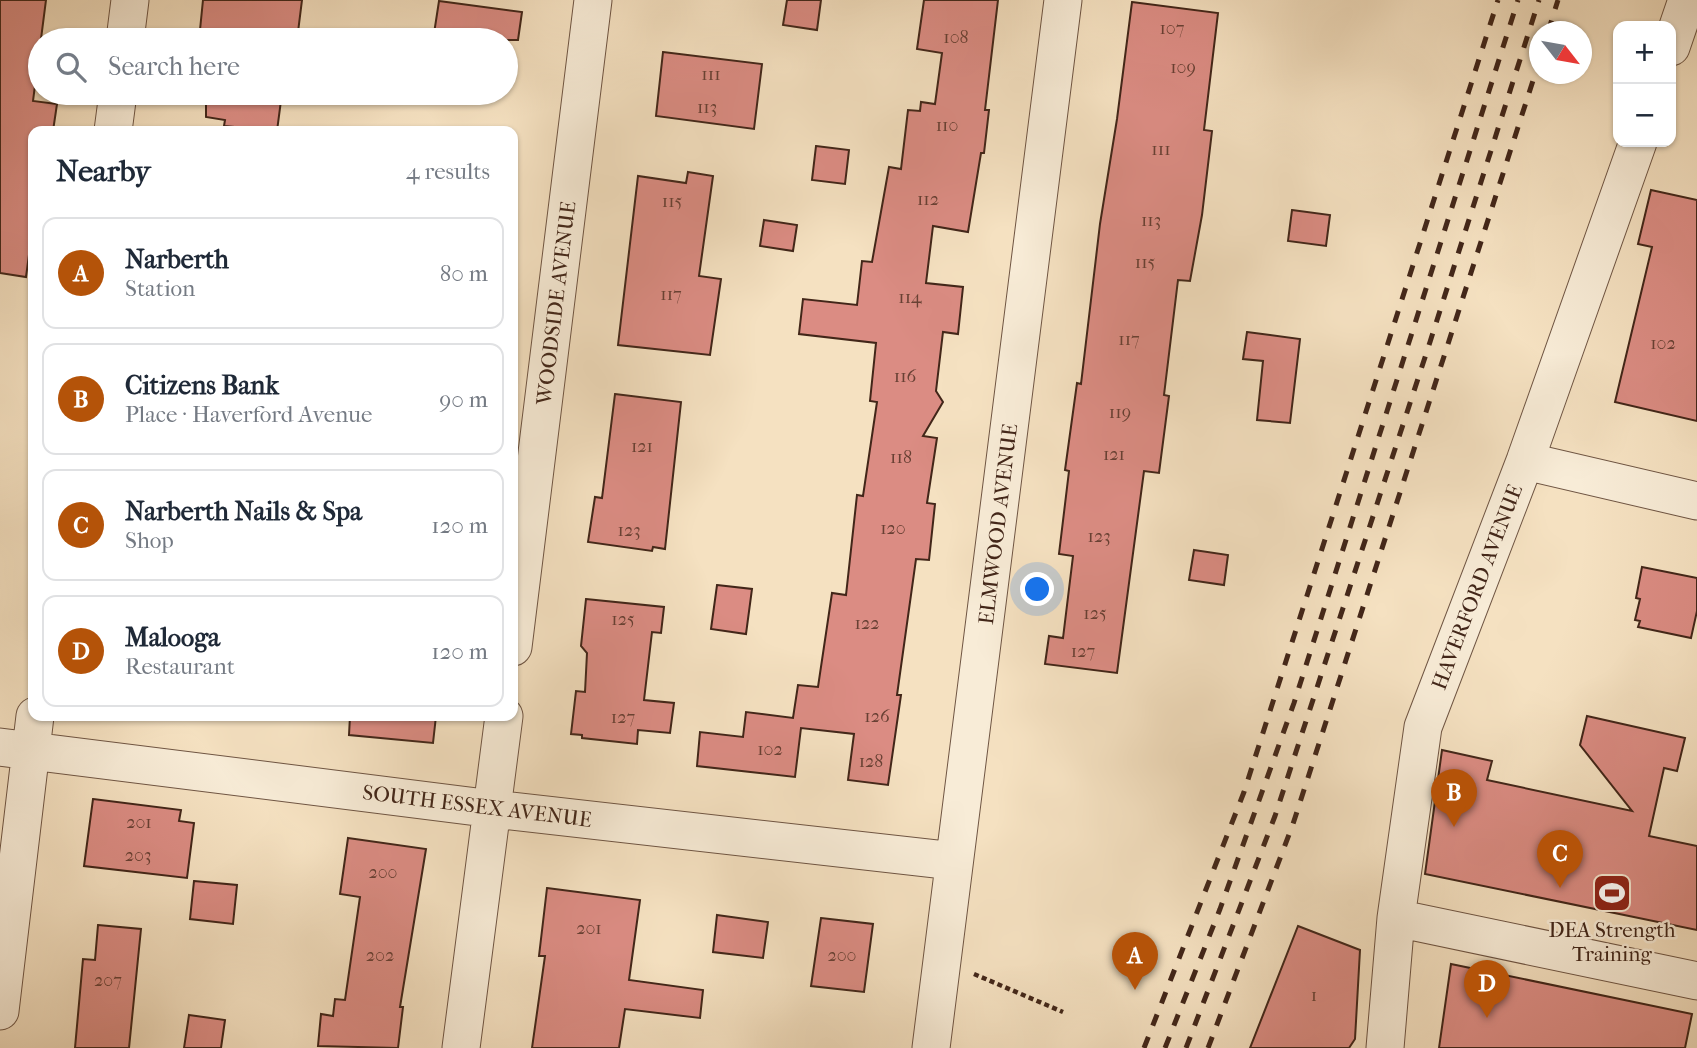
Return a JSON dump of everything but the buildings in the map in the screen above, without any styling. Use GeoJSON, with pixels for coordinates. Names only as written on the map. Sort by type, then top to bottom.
{"type":"FeatureCollection","features":[{"type":"Feature","properties":{"kind":"street"},"geometry":{"type":"LineString","coordinates":[[126,28],[130,0]]}},
{"type":"Feature","properties":{"kind":"street","name":"WOODSIDE AVENUE"},"geometry":{"type":"LineString","coordinates":[[518,608],[593,0]]}},
{"type":"Feature","properties":{"kind":"street","name":"ELMWOOD AVENUE"},"geometry":{"type":"LineString","coordinates":[[931,1048],[1063,0]]}},
{"type":"Feature","properties":{"kind":"street"},"geometry":{"type":"LineString","coordinates":[[114,126],[116,105]]}},
{"type":"Feature","properties":{"kind":"street","name":"HAVERFORD AVENUE"},"geometry":{"type":"LineString","coordinates":[[1385,1048],[1396,918],[1423,727],[1525,461],[1635,147]]}},
{"type":"Feature","properties":{"kind":"street"},"geometry":{"type":"LineString","coordinates":[[1525,461],[1697,500]]}},
{"type":"Feature","properties":{"kind":"street"},"geometry":{"type":"LineString","coordinates":[[461,1048],[503,721]]}},
{"type":"Feature","properties":{"kind":"street"},"geometry":{"type":"LineString","coordinates":[[0,1011],[22,738]]}},
{"type":"Feature","properties":{"kind":"street","name":"SOUTH ESSEX AVENUE"},"geometry":{"type":"LineString","coordinates":[[22,738],[493,809],[954,862]]}},
{"type":"Feature","properties":{"kind":"street"},"geometry":{"type":"LineString","coordinates":[[1396,918],[1697,981]]}},
{"type":"Feature","properties":{"kind":"path"},"geometry":{"type":"LineString","coordinates":[[942,961],[1063,1012]]}},
{"type":"Feature","properties":{"kind":"railway"},"geometry":{"type":"LineString","coordinates":[[1144,1048],[1244,792],[1498,0]]}},
{"type":"Feature","properties":{"kind":"railway"},"geometry":{"type":"LineString","coordinates":[[1165,1048],[1220,909],[1294,703],[1518,0]]}},
{"type":"Feature","properties":{"kind":"railway"},"geometry":{"type":"LineString","coordinates":[[1186,1048],[1275,816],[1539,0]]}},
{"type":"Feature","properties":{"kind":"railway"},"geometry":{"type":"LineString","coordinates":[[1551,21],[1558,0]]}},
{"type":"Feature","properties":{"kind":"railway"},"geometry":{"type":"LineString","coordinates":[[1208,1048],[1293,824],[1532,84]]}},
{"type":"Feature","properties":{"kind":"place","name":"Citizens Bank"},"geometry":{"type":"Point","coordinates":[1454,827]}},
{"type":"Feature","properties":{"kind":"place","name":"Narberth Nails & Spa"},"geometry":{"type":"Point","coordinates":[1560,888]}},
{"type":"Feature","properties":{"kind":"place","name":"DEA Strength Training"},"geometry":{"type":"Point","coordinates":[1612,893]}},
{"type":"Feature","properties":{"kind":"place","name":"Narberth"},"geometry":{"type":"Point","coordinates":[1135,990]}},
{"type":"Feature","properties":{"kind":"place","name":"Malooga"},"geometry":{"type":"Point","coordinates":[1487,1018]}}]}
